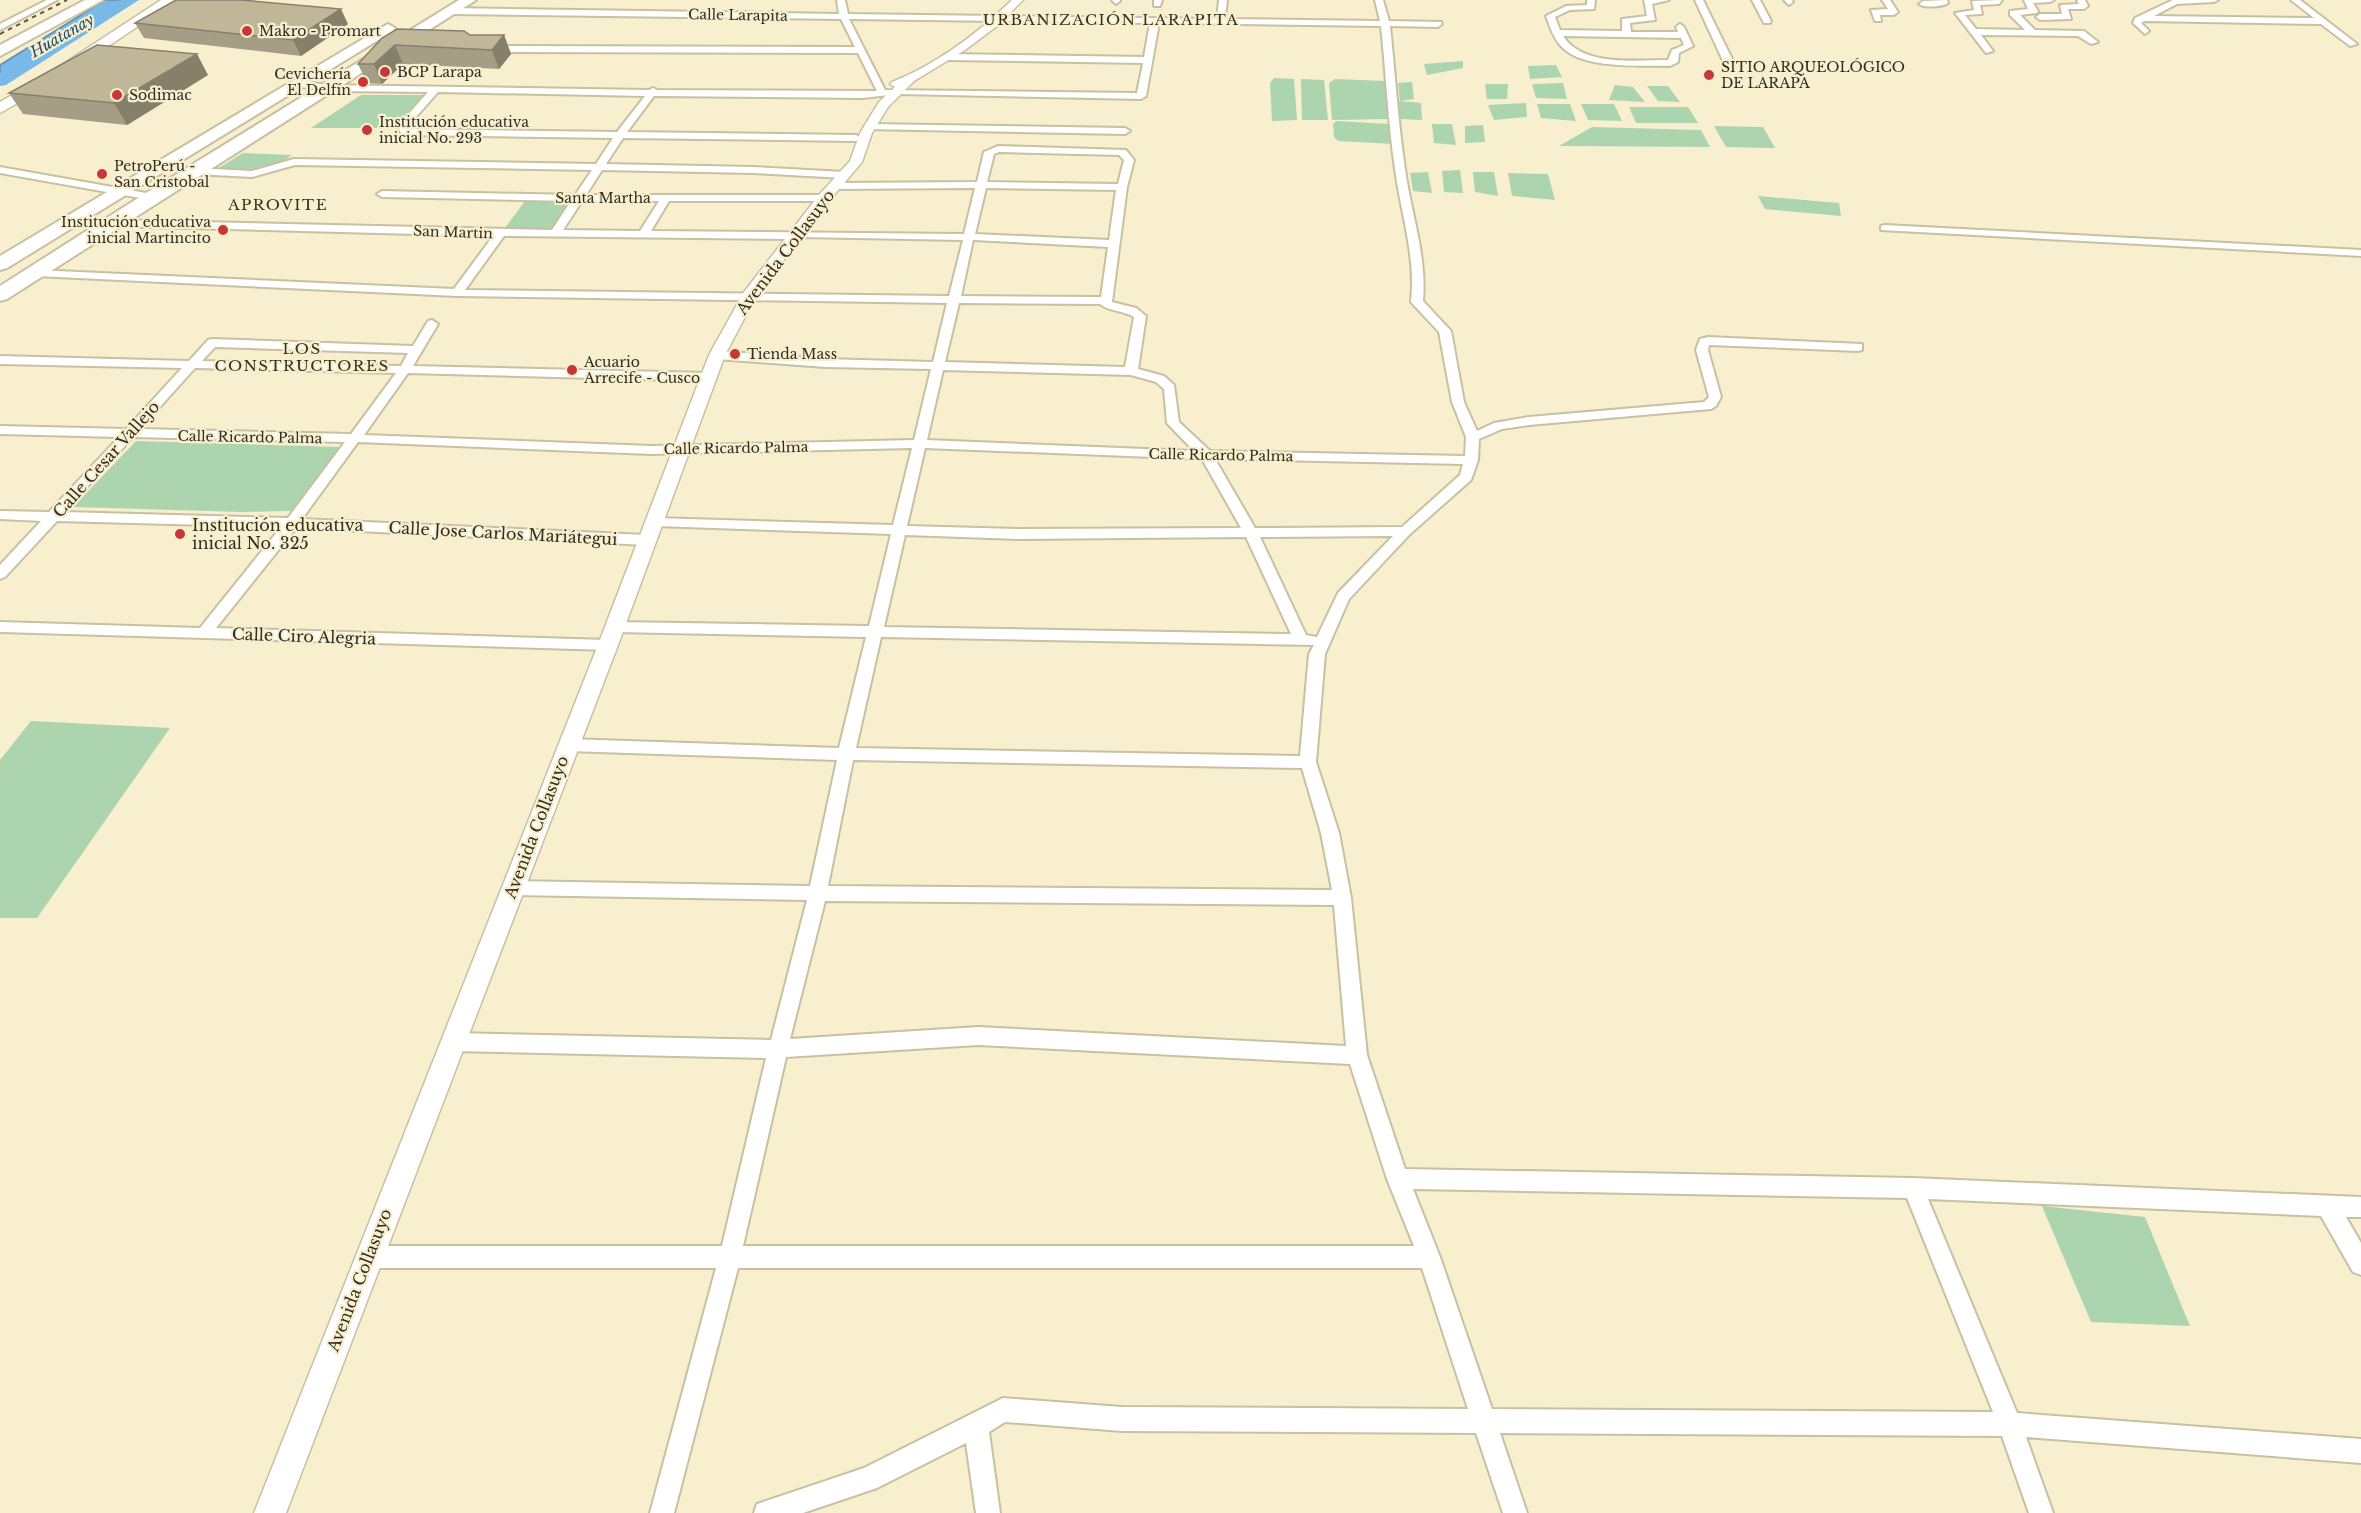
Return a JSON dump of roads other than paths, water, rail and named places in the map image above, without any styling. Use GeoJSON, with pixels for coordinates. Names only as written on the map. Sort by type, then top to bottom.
{"type":"FeatureCollection","features":[{"type":"Feature","properties":{"kind":"highway"},"geometry":{"type":"LineString","coordinates":[[0,44],[96,0]]}},
{"type":"Feature","properties":{"kind":"highway"},"geometry":{"type":"LineString","coordinates":[[0,295],[152,197],[469,0]]}},
{"type":"Feature","properties":{"kind":"highway"},"geometry":{"type":"LineString","coordinates":[[0,51],[80,6]]}},
{"type":"Feature","properties":{"kind":"highway"},"geometry":{"type":"LineString","coordinates":[[0,58],[29,42],[80,6]]}},
{"type":"Feature","properties":{"kind":"highway"},"geometry":{"type":"LineString","coordinates":[[0,264],[403,19]]}},
{"type":"Feature","properties":{"kind":"main road"},"geometry":{"type":"LineString","coordinates":[[0,102],[75,57],[160,0]]}},
{"type":"Feature","properties":{"kind":"main road"},"geometry":{"type":"LineString","coordinates":[[0,108],[101,50],[170,0]]}},
{"type":"Feature","properties":{"kind":"street"},"geometry":{"type":"LineString","coordinates":[[0,27],[53,0]]}},
{"type":"Feature","properties":{"kind":"street"},"geometry":{"type":"LineString","coordinates":[[841,0],[844,17],[862,51],[890,94]]}},
{"type":"Feature","properties":{"kind":"street","name":"Avenida Collasuyo"},"geometry":{"type":"LineString","coordinates":[[270,1513],[611,636],[717,355],[749,295],[856,162],[862,132],[883,105],[890,94],[892,85],[909,80],[946,57],[1000,19],[1018,0]]}},
{"type":"Feature","properties":{"kind":"street"},"geometry":{"type":"LineString","coordinates":[[1221,21],[1223,0]]}},
{"type":"Feature","properties":{"kind":"street"},"geometry":{"type":"LineString","coordinates":[[1379,0],[1385,23],[1400,170],[1416,249],[1419,281],[1417,302],[1445,331],[1458,402],[1473,437],[1472,460],[1466,477],[1405,531],[1342,597],[1317,654],[1308,762],[1330,833],[1342,898],[1357,1055],[1398,1179],[1429,1257],[1486,1422],[1515,1513]]}},
{"type":"Feature","properties":{"kind":"street"},"geometry":{"type":"LineString","coordinates":[[1557,33],[1628,34],[1682,31],[1689,46],[1675,52],[1674,62],[1619,62],[1581,55],[1568,49],[1561,45],[1550,16],[1569,8],[1591,7],[1591,0]]}},
{"type":"Feature","properties":{"kind":"street"},"geometry":{"type":"LineString","coordinates":[[1628,34],[1625,21],[1652,18],[1647,2],[1665,0]]}},
{"type":"Feature","properties":{"kind":"street"},"geometry":{"type":"LineString","coordinates":[[1699,0],[1729,63]]}},
{"type":"Feature","properties":{"kind":"street"},"geometry":{"type":"LineString","coordinates":[[1756,0],[1767,21]]}},
{"type":"Feature","properties":{"kind":"street"},"geometry":{"type":"LineString","coordinates":[[1878,19],[1874,12],[1894,12],[1886,0]]}},
{"type":"Feature","properties":{"kind":"street"},"geometry":{"type":"LineString","coordinates":[[1923,4],[1944,3],[1943,0]]}},
{"type":"Feature","properties":{"kind":"street"},"geometry":{"type":"LineString","coordinates":[[1989,51],[1959,13],[1979,12],[1975,3],[1995,3],[1998,0]]}},
{"type":"Feature","properties":{"kind":"street"},"geometry":{"type":"LineString","coordinates":[[2032,32],[2013,13],[2034,11],[2026,1],[2050,0]]}},
{"type":"Feature","properties":{"kind":"street"},"geometry":{"type":"LineString","coordinates":[[2040,18],[2068,17],[2063,7],[2084,6],[2081,0]]}},
{"type":"Feature","properties":{"kind":"street"},"geometry":{"type":"LineString","coordinates":[[2145,31],[2138,23],[2143,18],[2175,2],[2214,0]]}},
{"type":"Feature","properties":{"kind":"street"},"geometry":{"type":"LineString","coordinates":[[2295,0],[2354,44]]}},
{"type":"Feature","properties":{"kind":"street","name":"Calle Larapita"},"geometry":{"type":"LineString","coordinates":[[451,11],[1438,24]]}},
{"type":"Feature","properties":{"kind":"street"},"geometry":{"type":"LineString","coordinates":[[2143,18],[2322,21]]}},
{"type":"Feature","properties":{"kind":"street"},"geometry":{"type":"LineString","coordinates":[[296,84],[329,88],[653,91],[780,95],[1141,96],[1155,20]]}},
{"type":"Feature","properties":{"kind":"street"},"geometry":{"type":"LineString","coordinates":[[1975,32],[2082,33],[2094,42]]}},
{"type":"Feature","properties":{"kind":"street"},"geometry":{"type":"LineString","coordinates":[[477,49],[862,51]]}},
{"type":"Feature","properties":{"kind":"street"},"geometry":{"type":"LineString","coordinates":[[946,57],[1148,60]]}},
{"type":"Feature","properties":{"kind":"street"},"geometry":{"type":"LineString","coordinates":[[436,89],[402,127],[405,132],[1125,131]]}},
{"type":"Feature","properties":{"kind":"street"},"geometry":{"type":"LineString","coordinates":[[555,234],[621,133],[653,91]]}},
{"type":"Feature","properties":{"kind":"street"},"geometry":{"type":"LineString","coordinates":[[662,1513],[730,1257],[778,1049],[818,892],[846,754],[989,152],[998,149],[1122,152],[1129,160],[1122,187],[1106,301],[1109,306],[1133,310],[1140,316],[1131,364],[1132,371]]}},
{"type":"Feature","properties":{"kind":"street"},"geometry":{"type":"LineString","coordinates":[[194,171],[252,174],[294,162],[753,170],[838,182],[1122,187]]}},
{"type":"Feature","properties":{"kind":"street"},"geometry":{"type":"LineString","coordinates":[[0,170],[152,197]]}},
{"type":"Feature","properties":{"kind":"street","name":"Santa Martha"},"geometry":{"type":"LineString","coordinates":[[382,194],[666,198],[838,182]]}},
{"type":"Feature","properties":{"kind":"street"},"geometry":{"type":"LineString","coordinates":[[643,235],[666,198]]}},
{"type":"Feature","properties":{"kind":"street","name":"San Martin"},"geometry":{"type":"LineString","coordinates":[[111,223],[555,234],[969,237],[1115,244]]}},
{"type":"Feature","properties":{"kind":"street"},"geometry":{"type":"LineString","coordinates":[[1886,228],[2361,253]]}},
{"type":"Feature","properties":{"kind":"street"},"geometry":{"type":"LineString","coordinates":[[457,292],[501,233]]}},
{"type":"Feature","properties":{"kind":"street"},"geometry":{"type":"LineString","coordinates":[[35,273],[457,292],[1106,301]]}},
{"type":"Feature","properties":{"kind":"street"},"geometry":{"type":"LineString","coordinates":[[204,633],[292,523],[405,369],[432,324]]}},
{"type":"Feature","properties":{"kind":"street"},"geometry":{"type":"LineString","coordinates":[[1473,437],[1499,426],[1529,421],[1712,404],[1715,397],[1702,350],[1704,342],[1708,341],[1858,347]]}},
{"type":"Feature","properties":{"kind":"street","name":"Calle Cesar Vallejo"},"geometry":{"type":"LineString","coordinates":[[0,574],[212,344],[417,350]]}},
{"type":"Feature","properties":{"kind":"street"},"geometry":{"type":"LineString","coordinates":[[717,355],[825,363],[1132,371],[1166,383],[1170,388],[1173,423],[1206,455],[1252,534],[1301,640]]}},
{"type":"Feature","properties":{"kind":"street"},"geometry":{"type":"LineString","coordinates":[[0,360],[709,377]]}},
{"type":"Feature","properties":{"kind":"street","name":"Calle Ricardo Palma"},"geometry":{"type":"LineString","coordinates":[[0,430],[127,435],[353,438],[651,450],[920,444],[1206,455],[1472,460]]}},
{"type":"Feature","properties":{"kind":"street","name":"Calle Jose Carlos Mariátegui"},"geometry":{"type":"LineString","coordinates":[[0,515],[650,531],[898,530],[1019,534],[1252,534],[1405,531]]}},
{"type":"Feature","properties":{"kind":"street","name":"Calle Ciro Alegria"},"geometry":{"type":"LineString","coordinates":[[0,627],[204,633],[611,636],[876,633],[1324,639]]}},
{"type":"Feature","properties":{"kind":"street"},"geometry":{"type":"LineString","coordinates":[[568,745],[846,754],[1308,762]]}},
{"type":"Feature","properties":{"kind":"street"},"geometry":{"type":"LineString","coordinates":[[512,888],[928,895],[1342,898]]}},
{"type":"Feature","properties":{"kind":"street"},"geometry":{"type":"LineString","coordinates":[[453,1042],[778,1049],[978,1036],[1357,1055]]}},
{"type":"Feature","properties":{"kind":"street"},"geometry":{"type":"LineString","coordinates":[[1398,1179],[1913,1188],[2361,1207]]}},
{"type":"Feature","properties":{"kind":"street"},"geometry":{"type":"LineString","coordinates":[[1913,1188],[2010,1424],[2041,1513]]}},
{"type":"Feature","properties":{"kind":"street"},"geometry":{"type":"LineString","coordinates":[[2327,1205],[2361,1264]]}},
{"type":"Feature","properties":{"kind":"street"},"geometry":{"type":"LineString","coordinates":[[368,1257],[1429,1257]]}},
{"type":"Feature","properties":{"kind":"street"},"geometry":{"type":"LineString","coordinates":[[766,1513],[868,1479],[1004,1410],[1122,1419],[2010,1424],[2361,1450]]}},
{"type":"Feature","properties":{"kind":"street"},"geometry":{"type":"LineString","coordinates":[[976,1426],[988,1513]]}},
{"type":"Feature","properties":{"kind":"water","name":"Huatanay"},"geometry":{"type":"Polygon","coordinates":[[[105,0],[131,0],[0,81],[0,65],[105,0]]]}},
{"type":"Feature","properties":{"kind":"waterway","name":"Huatanay"},"geometry":{"type":"LineString","coordinates":[[0,81],[131,0]]}},
{"type":"Feature","properties":{"kind":"railway"},"geometry":{"type":"LineString","coordinates":[[0,34],[67,0]]}},
{"type":"Feature","properties":{"kind":"place","name":"Makro - Promart"},"geometry":{"type":"Point","coordinates":[247,31]}},
{"type":"Feature","properties":{"kind":"place","name":"BCP Larapa"},"geometry":{"type":"Point","coordinates":[385,72]}},
{"type":"Feature","properties":{"kind":"place","name":"SITIO ARQUEOLÓGICO DE LARAPA"},"geometry":{"type":"Point","coordinates":[1709,75]}},
{"type":"Feature","properties":{"kind":"place","name":"Cevichería El Delfín"},"geometry":{"type":"Point","coordinates":[363,82]}},
{"type":"Feature","properties":{"kind":"place","name":"Sodimac"},"geometry":{"type":"Point","coordinates":[117,95]}},
{"type":"Feature","properties":{"kind":"place","name":"Institución educativa inicial No. 293"},"geometry":{"type":"Point","coordinates":[367,130]}},
{"type":"Feature","properties":{"kind":"place","name":"PetroPerú - San Cristobal"},"geometry":{"type":"Point","coordinates":[102,174]}},
{"type":"Feature","properties":{"kind":"place","name":"Institución educativa inicial Martincito"},"geometry":{"type":"Point","coordinates":[223,230]}},
{"type":"Feature","properties":{"kind":"place","name":"Tienda Mass"},"geometry":{"type":"Point","coordinates":[735,354]}},
{"type":"Feature","properties":{"kind":"place","name":"Acuario Arrecife - Cusco"},"geometry":{"type":"Point","coordinates":[572,370]}},
{"type":"Feature","properties":{"kind":"place","name":"Institución educativa inicial No. 325"},"geometry":{"type":"Point","coordinates":[180,534]}},
{"type":"Feature","properties":{"kind":"district","name":"URBANIZACIÓN LARAPITA"},"geometry":{"type":"Point","coordinates":[1111,20]}},
{"type":"Feature","properties":{"kind":"district","name":"APROVITE"},"geometry":{"type":"Point","coordinates":[278,205]}},
{"type":"Feature","properties":{"kind":"district","name":"LOS CONSTRUCTORES"},"geometry":{"type":"Point","coordinates":[302,358]}}]}
